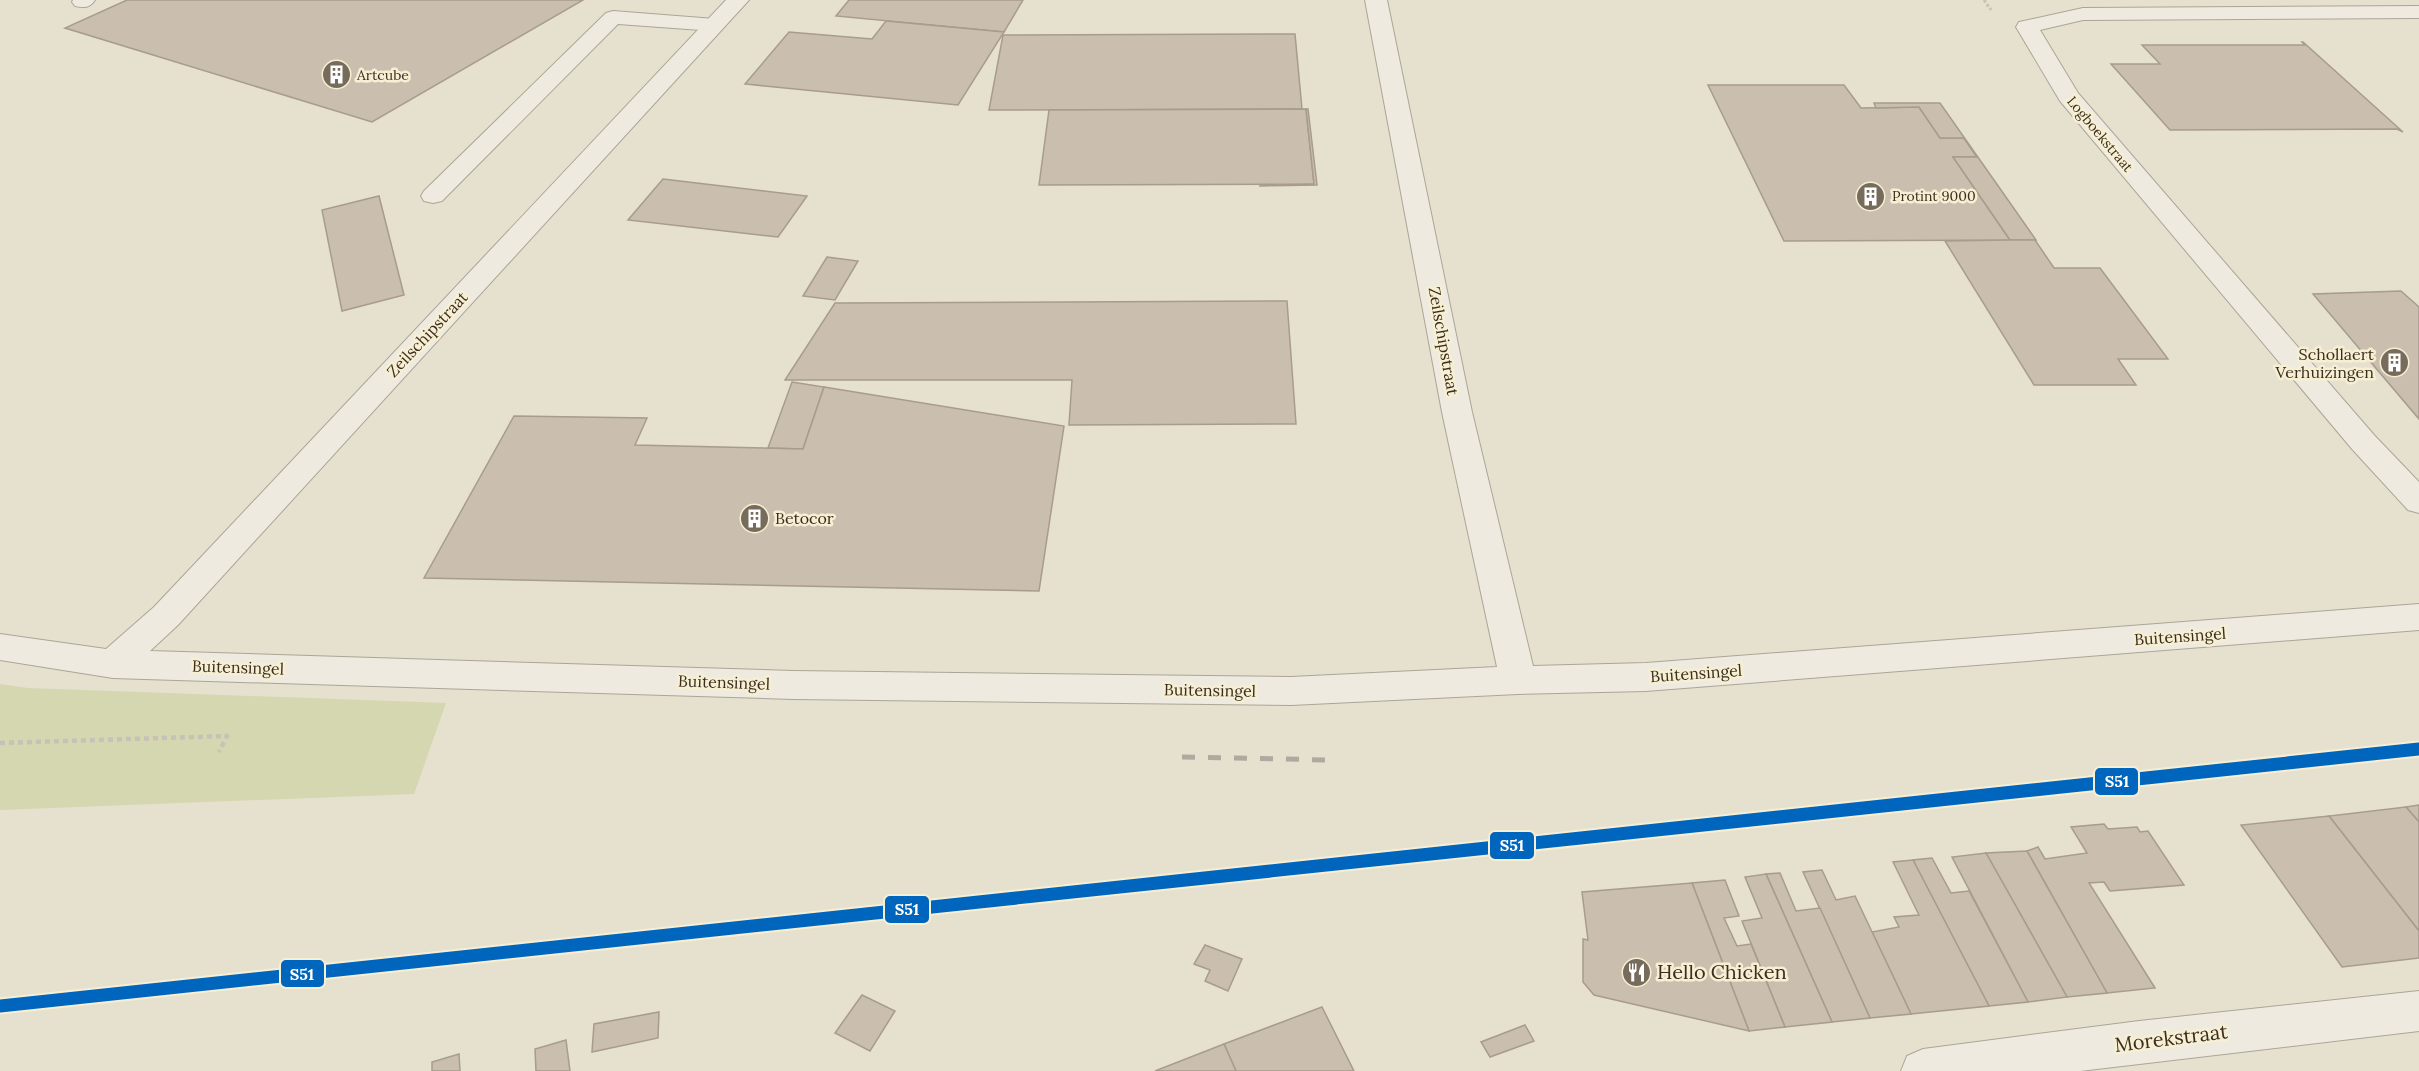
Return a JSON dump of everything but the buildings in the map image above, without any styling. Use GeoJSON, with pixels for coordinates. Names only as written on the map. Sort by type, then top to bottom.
{"type":"FeatureCollection","features":[{"type":"Feature","properties":{"kind":"street","name":"Zeilschipstraat"},"geometry":{"type":"LineString","coordinates":[[113,664],[166,616],[738,0]]}},
{"type":"Feature","properties":{"kind":"street","name":"Zeilschipstraat"},"geometry":{"type":"LineString","coordinates":[[1376,0],[1457,412],[1518,680]]}},
{"type":"Feature","properties":{"kind":"street","name":"Logboekstraat"},"geometry":{"type":"LineString","coordinates":[[2419,12],[2083,14],[2028,27],[2068,96],[2363,442],[2419,502]]}},
{"type":"Feature","properties":{"kind":"street","name":"Buitensingel"},"geometry":{"type":"LineString","coordinates":[[0,647],[113,664],[793,685],[1291,691],[1518,680],[1646,677],[2419,617]]}},
{"type":"Feature","properties":{"kind":"street","name":"Morekstraat"},"geometry":{"type":"LineString","coordinates":[[1923,1071],[2139,1042],[2419,1011]]}},
{"type":"Feature","properties":{"kind":"lane"},"geometry":{"type":"LineString","coordinates":[[433,196],[628,0]]}},
{"type":"Feature","properties":{"kind":"lane"},"geometry":{"type":"LineString","coordinates":[[613,17],[715,25]]}},
{"type":"Feature","properties":{"kind":"path"},"geometry":{"type":"LineString","coordinates":[[0,743],[227,736],[219,752]]}},
{"type":"Feature","properties":{"kind":"green space"},"geometry":{"type":"Polygon","coordinates":[[[0,684],[28,688],[446,703],[414,794],[0,810],[0,684]]]}},
{"type":"Feature","properties":{"kind":"railway"},"geometry":{"type":"LineString","coordinates":[[1182,757],[1330,760]]}},
{"type":"Feature","properties":{"kind":"transit line","name":"S51"},"geometry":{"type":"LineString","coordinates":[[0,1006],[2419,749]]}},
{"type":"Feature","properties":{"kind":"place","name":"Artcube"},"geometry":{"type":"Point","coordinates":[336,75]}},
{"type":"Feature","properties":{"kind":"place","name":"Protint 9000"},"geometry":{"type":"Point","coordinates":[1871,196]}},
{"type":"Feature","properties":{"kind":"place","name":"Schollaert Verhuizingen"},"geometry":{"type":"Point","coordinates":[2395,363]}},
{"type":"Feature","properties":{"kind":"place","name":"Betocor"},"geometry":{"type":"Point","coordinates":[754,518]}},
{"type":"Feature","properties":{"kind":"place","name":"Hello Chicken"},"geometry":{"type":"Point","coordinates":[1636,972]}}]}
